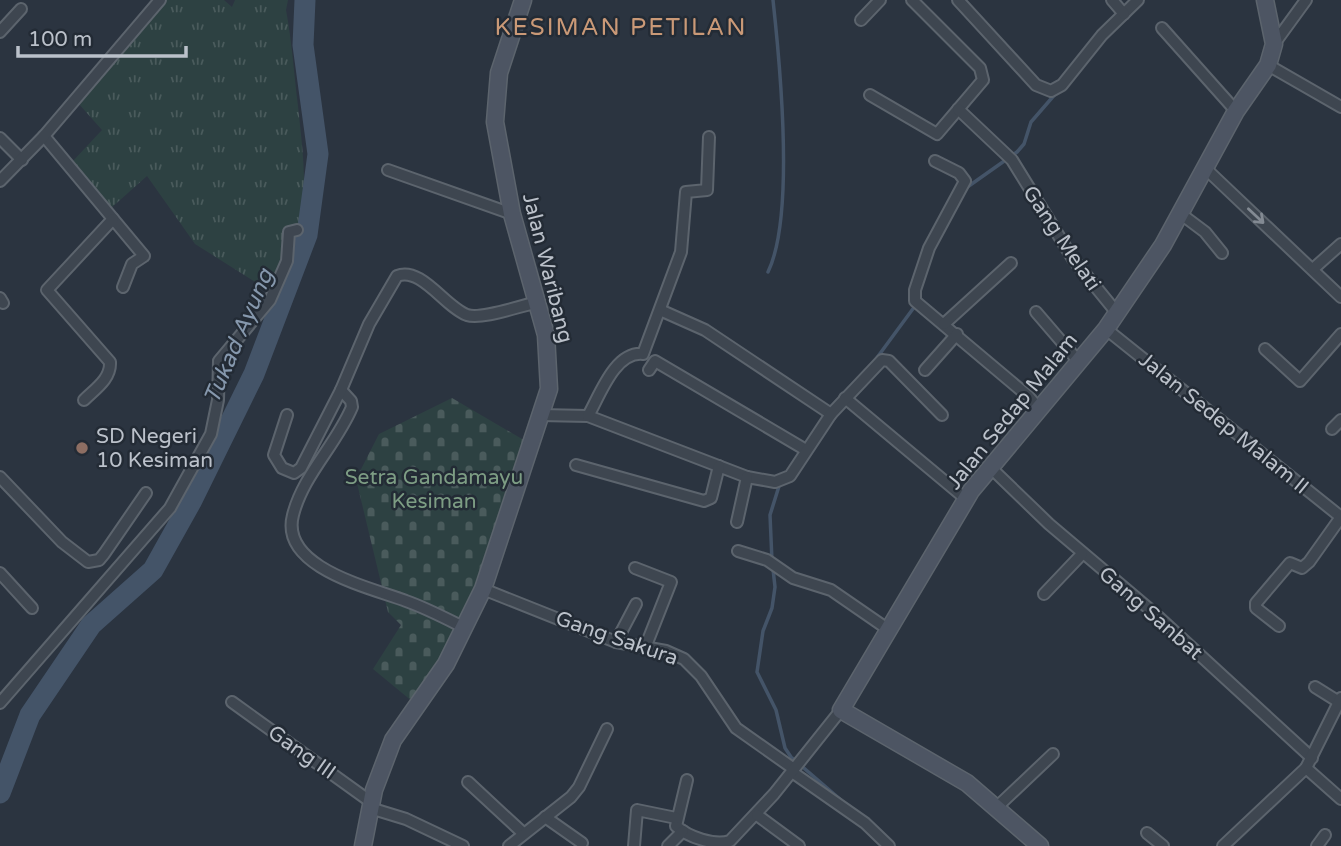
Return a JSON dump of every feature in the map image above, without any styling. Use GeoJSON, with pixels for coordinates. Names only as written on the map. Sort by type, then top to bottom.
{"type":"FeatureCollection","features":[{"type":"Feature","properties":{"kind":"street"},"geometry":{"type":"LineString","coordinates":[[0,181],[44,136],[160,0]]}},
{"type":"Feature","properties":{"kind":"street","name":"Jalan Waribang"},"geometry":{"type":"LineString","coordinates":[[363,846],[370,805],[393,740],[439,675],[483,589],[547,399],[550,374],[539,302],[512,214],[497,136],[495,102],[499,72],[523,0]]}},
{"type":"Feature","properties":{"kind":"street"},"geometry":{"type":"LineString","coordinates":[[861,20],[880,0]]}},
{"type":"Feature","properties":{"kind":"street"},"geometry":{"type":"LineString","coordinates":[[870,95],[934,134],[941,133],[983,80],[983,72],[912,0]]}},
{"type":"Feature","properties":{"kind":"street"},"geometry":{"type":"LineString","coordinates":[[958,0],[1036,85],[1051,91],[1062,85],[1080,61],[1138,0]]}},
{"type":"Feature","properties":{"kind":"street"},"geometry":{"type":"LineString","coordinates":[[1112,0],[1124,13]]}},
{"type":"Feature","properties":{"kind":"street","name":"Jalan Sedap Malam"},"geometry":{"type":"LineString","coordinates":[[841,710],[966,499],[1106,329],[1181,214],[1236,111],[1268,65],[1274,44],[1265,0]]}},
{"type":"Feature","properties":{"kind":"street"},"geometry":{"type":"LineString","coordinates":[[1274,44],[1306,0]]}},
{"type":"Feature","properties":{"kind":"street"},"geometry":{"type":"LineString","coordinates":[[0,32],[22,9]]}},
{"type":"Feature","properties":{"kind":"street"},"geometry":{"type":"LineString","coordinates":[[1162,28],[1236,111]]}},
{"type":"Feature","properties":{"kind":"street"},"geometry":{"type":"LineString","coordinates":[[1268,65],[1341,107]]}},
{"type":"Feature","properties":{"kind":"street","name":"Gang Melati"},"geometry":{"type":"LineString","coordinates":[[958,109],[1008,156],[1073,260],[1117,313]]}},
{"type":"Feature","properties":{"kind":"street"},"geometry":{"type":"LineString","coordinates":[[44,136],[144,256],[132,264],[123,287]]}},
{"type":"Feature","properties":{"kind":"street"},"geometry":{"type":"LineString","coordinates":[[588,416],[621,361],[630,354],[643,354],[681,252],[686,192],[705,191],[707,187],[709,137]]}},
{"type":"Feature","properties":{"kind":"street"},"geometry":{"type":"LineString","coordinates":[[0,138],[22,160]]}},
{"type":"Feature","properties":{"kind":"street"},"geometry":{"type":"LineString","coordinates":[[935,161],[959,173],[965,186],[950,206],[933,239],[918,277],[917,302],[1028,396],[1039,409]]}},
{"type":"Feature","properties":{"kind":"street"},"geometry":{"type":"LineString","coordinates":[[1206,169],[1341,298]]}},
{"type":"Feature","properties":{"kind":"street"},"geometry":{"type":"LineString","coordinates":[[388,170],[512,214]]}},
{"type":"Feature","properties":{"kind":"street"},"geometry":{"type":"LineString","coordinates":[[1181,214],[1205,232],[1222,253]]}},
{"type":"Feature","properties":{"kind":"street"},"geometry":{"type":"LineString","coordinates":[[84,400],[105,380],[110,362],[47,290],[113,219]]}},
{"type":"Feature","properties":{"kind":"street"},"geometry":{"type":"LineString","coordinates":[[0,703],[170,508],[211,434],[218,400],[219,361],[270,300],[287,261],[289,232],[297,230]]}},
{"type":"Feature","properties":{"kind":"street"},"geometry":{"type":"LineString","coordinates":[[1313,269],[1341,244]]}},
{"type":"Feature","properties":{"kind":"street"},"geometry":{"type":"LineString","coordinates":[[944,324],[1011,264]]}},
{"type":"Feature","properties":{"kind":"street"},"geometry":{"type":"LineString","coordinates":[[287,415],[274,455],[282,468],[294,473],[301,468],[341,390],[369,324],[397,276],[413,275],[466,315],[482,315],[539,302]]}},
{"type":"Feature","properties":{"kind":"street"},"geometry":{"type":"LineString","coordinates":[[660,310],[705,330],[829,412]]}},
{"type":"Feature","properties":{"kind":"street"},"geometry":{"type":"LineString","coordinates":[[1036,312],[1079,362]]}},
{"type":"Feature","properties":{"kind":"street","name":"Jalan Sedep Malam II"},"geometry":{"type":"LineString","coordinates":[[1106,329],[1341,517]]}},
{"type":"Feature","properties":{"kind":"street"},"geometry":{"type":"LineString","coordinates":[[925,370],[957,334]]}},
{"type":"Feature","properties":{"kind":"street"},"geometry":{"type":"LineString","coordinates":[[1265,349],[1300,381],[1307,377],[1341,334]]}},
{"type":"Feature","properties":{"kind":"street"},"geometry":{"type":"LineString","coordinates":[[540,415],[588,416],[747,477],[782,481],[829,412],[885,359],[942,415]]}},
{"type":"Feature","properties":{"kind":"street"},"geometry":{"type":"LineString","coordinates":[[649,370],[655,361],[804,449]]}},
{"type":"Feature","properties":{"kind":"street"},"geometry":{"type":"LineString","coordinates":[[341,390],[351,401],[352,407],[308,480],[293,513],[292,533],[296,542],[315,562],[349,582],[407,601],[464,628]]}},
{"type":"Feature","properties":{"kind":"street"},"geometry":{"type":"LineString","coordinates":[[845,398],[966,499]]}},
{"type":"Feature","properties":{"kind":"street"},"geometry":{"type":"LineString","coordinates":[[1332,429],[1341,421]]}},
{"type":"Feature","properties":{"kind":"street"},"geometry":{"type":"LineString","coordinates":[[576,465],[704,501],[711,498],[719,466]]}},
{"type":"Feature","properties":{"kind":"street","name":"Gang Sanbat"},"geometry":{"type":"LineString","coordinates":[[990,467],[1082,554],[1153,612],[1309,763],[1341,799]]}},
{"type":"Feature","properties":{"kind":"street"},"geometry":{"type":"LineString","coordinates":[[0,477],[62,542],[88,562],[99,560],[146,494]]}},
{"type":"Feature","properties":{"kind":"street"},"geometry":{"type":"LineString","coordinates":[[737,522],[747,477]]}},
{"type":"Feature","properties":{"kind":"street"},"geometry":{"type":"LineString","coordinates":[[1279,626],[1256,608],[1256,603],[1290,562],[1303,568],[1309,562],[1341,517]]}},
{"type":"Feature","properties":{"kind":"street"},"geometry":{"type":"LineString","coordinates":[[738,551],[771,563],[793,578],[831,590],[889,630]]}},
{"type":"Feature","properties":{"kind":"street"},"geometry":{"type":"LineString","coordinates":[[1044,594],[1082,554]]}},
{"type":"Feature","properties":{"kind":"street"},"geometry":{"type":"LineString","coordinates":[[635,568],[671,582],[645,648]]}},
{"type":"Feature","properties":{"kind":"street"},"geometry":{"type":"LineString","coordinates":[[0,573],[32,608]]}},
{"type":"Feature","properties":{"kind":"street","name":"Gang Sakura"},"geometry":{"type":"LineString","coordinates":[[483,589],[616,642],[666,651],[684,659],[701,676],[736,728],[796,767],[865,822],[890,846]]}},
{"type":"Feature","properties":{"kind":"street"},"geometry":{"type":"LineString","coordinates":[[616,642],[636,604]]}},
{"type":"Feature","properties":{"kind":"street"},"geometry":{"type":"LineString","coordinates":[[1223,846],[1309,763],[1338,707],[1315,687]]}},
{"type":"Feature","properties":{"kind":"street","name":"Gang III"},"geometry":{"type":"LineString","coordinates":[[232,702],[370,805],[423,826],[463,846]]}},
{"type":"Feature","properties":{"kind":"street"},"geometry":{"type":"LineString","coordinates":[[687,780],[676,825],[683,831],[724,843],[736,838],[841,710],[948,772],[997,807],[1040,846]]}},
{"type":"Feature","properties":{"kind":"street"},"geometry":{"type":"LineString","coordinates":[[509,846],[579,787],[607,729]]}},
{"type":"Feature","properties":{"kind":"street"},"geometry":{"type":"LineString","coordinates":[[997,807],[1053,754]]}},
{"type":"Feature","properties":{"kind":"street"},"geometry":{"type":"LineString","coordinates":[[468,782],[523,833]]}},
{"type":"Feature","properties":{"kind":"street"},"geometry":{"type":"LineString","coordinates":[[634,846],[637,810],[676,818]]}},
{"type":"Feature","properties":{"kind":"street"},"geometry":{"type":"LineString","coordinates":[[757,815],[799,846]]}},
{"type":"Feature","properties":{"kind":"street"},"geometry":{"type":"LineString","coordinates":[[545,817],[582,843]]}},
{"type":"Feature","properties":{"kind":"street"},"geometry":{"type":"LineString","coordinates":[[668,846],[683,831]]}},
{"type":"Feature","properties":{"kind":"street"},"geometry":{"type":"LineString","coordinates":[[1147,833],[1163,846]]}},
{"type":"Feature","properties":{"kind":"street"},"geometry":{"type":"LineString","coordinates":[[1317,846],[1325,835]]}},
{"type":"Feature","properties":{"kind":"green space"},"geometry":{"type":"Polygon","coordinates":[[[167,0],[224,0],[232,7],[235,0],[288,0],[286,10],[303,155],[303,202],[294,247],[268,290],[195,244],[147,176],[110,209],[72,162],[102,130],[78,103],[167,0]]]}},
{"type":"Feature","properties":{"kind":"green space","name":"Setra Gandamayu Kesiman"},"geometry":{"type":"Polygon","coordinates":[[[452,398],[529,443],[494,544],[467,610],[434,673],[413,702],[373,669],[401,625],[388,612],[356,479],[379,434],[452,398]]]}},
{"type":"Feature","properties":{"kind":"waterway","name":"Tukad Ayung"},"geometry":{"type":"LineString","coordinates":[[0,793],[30,715],[91,625],[153,570],[191,502],[254,374],[307,235],[318,154],[303,45],[305,0]]}},
{"type":"Feature","properties":{"kind":"waterway"},"geometry":{"type":"LineString","coordinates":[[768,272],[776,247],[783,178],[782,99],[773,0]]}},
{"type":"Feature","properties":{"kind":"waterway"},"geometry":{"type":"LineString","coordinates":[[966,188],[1017,152],[1024,144],[1031,122],[1057,92]]}},
{"type":"Feature","properties":{"kind":"waterway"},"geometry":{"type":"LineString","coordinates":[[876,359],[915,306]]}},
{"type":"Feature","properties":{"kind":"waterway"},"geometry":{"type":"LineString","coordinates":[[772,561],[770,515],[780,483]]}},
{"type":"Feature","properties":{"kind":"waterway"},"geometry":{"type":"LineString","coordinates":[[773,569],[775,587],[772,608],[763,631],[757,672],[776,710],[785,748],[791,757],[841,800]]}},
{"type":"Feature","properties":{"kind":"place","name":"SD Negeri 10 Kesiman"},"geometry":{"type":"Point","coordinates":[82,448]}},
{"type":"Feature","properties":{"kind":"district","name":"KESIMAN PETILAN"},"geometry":{"type":"Point","coordinates":[621,27]}}]}
